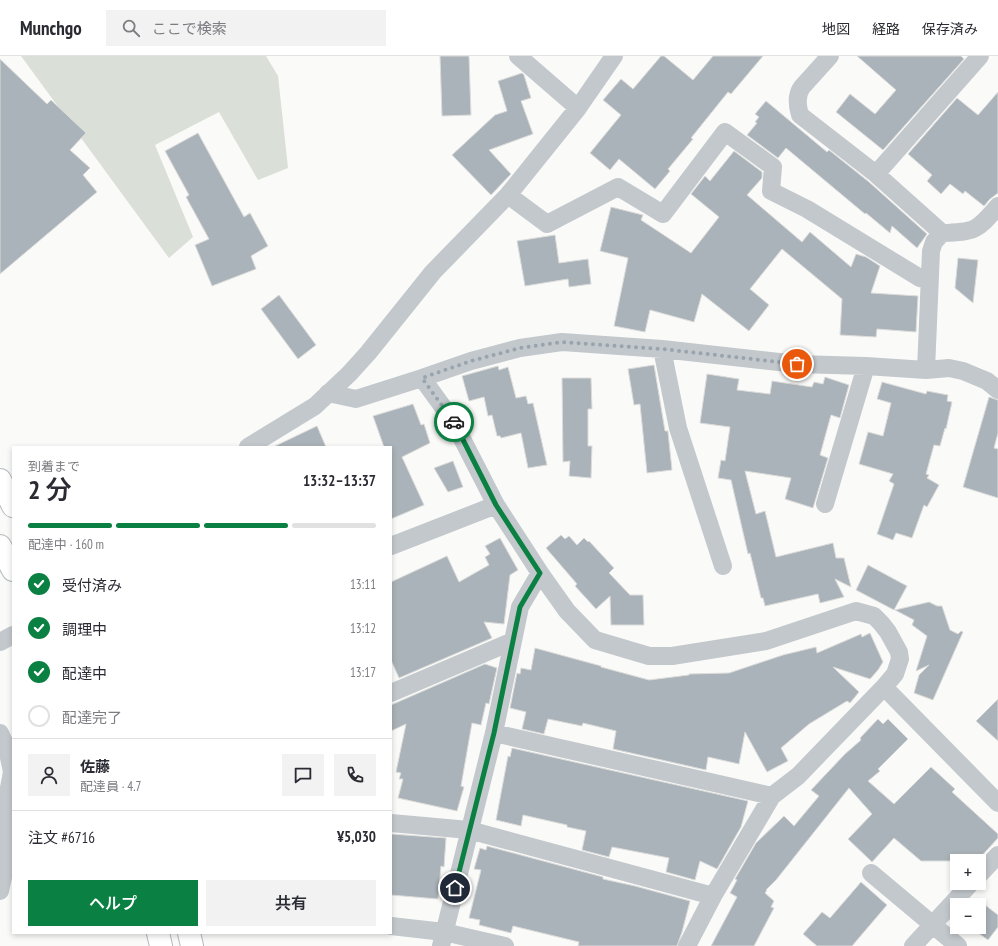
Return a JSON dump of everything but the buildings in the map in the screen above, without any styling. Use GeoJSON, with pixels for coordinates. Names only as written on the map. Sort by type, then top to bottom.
{"type":"FeatureCollection","features":[{"type":"Feature","properties":{"kind":"street"},"geometry":{"type":"LineString","coordinates":[[518,56],[578,108]]}},
{"type":"Feature","properties":{"kind":"street"},"geometry":{"type":"LineString","coordinates":[[252,446],[268,442],[315,406],[349,374],[368,353],[433,272],[508,195],[578,108],[614,56]]}},
{"type":"Feature","properties":{"kind":"street"},"geometry":{"type":"LineString","coordinates":[[830,56],[798,92],[798,108],[800,115],[876,174],[942,233],[966,232],[978,227],[982,225],[998,206]]}},
{"type":"Feature","properties":{"kind":"street"},"geometry":{"type":"LineString","coordinates":[[876,174],[980,56]]}},
{"type":"Feature","properties":{"kind":"street"},"geometry":{"type":"LineString","coordinates":[[508,195],[547,224],[618,187],[663,214],[725,132],[773,167],[771,191],[807,209],[920,278],[929,281]]}},
{"type":"Feature","properties":{"kind":"street"},"geometry":{"type":"LineString","coordinates":[[926,370],[931,251],[934,242],[942,233]]}},
{"type":"Feature","properties":{"kind":"street"},"geometry":{"type":"LineString","coordinates":[[328,393],[356,399],[471,361],[520,348],[562,342],[662,349],[797,364],[866,366],[926,370],[949,368],[994,381]]}},
{"type":"Feature","properties":{"kind":"street"},"geometry":{"type":"LineString","coordinates":[[662,349],[678,428],[723,566]]}},
{"type":"Feature","properties":{"kind":"street"},"geometry":{"type":"LineString","coordinates":[[825,504],[866,366]]}},
{"type":"Feature","properties":{"kind":"street"},"geometry":{"type":"LineString","coordinates":[[422,378],[453,421],[496,505],[540,573],[567,611],[595,640],[649,656],[672,656],[766,641],[856,611],[874,616],[888,632],[899,652],[900,660],[895,674],[884,687],[798,776],[772,796],[713,896],[687,946]]}},
{"type":"Feature","properties":{"kind":"street"},"geometry":{"type":"LineString","coordinates":[[0,480],[12,504]]}},
{"type":"Feature","properties":{"kind":"street"},"geometry":{"type":"LineString","coordinates":[[392,546],[496,505]]}},
{"type":"Feature","properties":{"kind":"street"},"geometry":{"type":"LineString","coordinates":[[0,546],[12,568]]}},
{"type":"Feature","properties":{"kind":"street"},"geometry":{"type":"LineString","coordinates":[[442,939],[494,733],[520,607],[540,573]]}},
{"type":"Feature","properties":{"kind":"street"},"geometry":{"type":"LineString","coordinates":[[0,642],[12,636]]}},
{"type":"Feature","properties":{"kind":"street"},"geometry":{"type":"LineString","coordinates":[[392,693],[513,641]]}},
{"type":"Feature","properties":{"kind":"street"},"geometry":{"type":"LineString","coordinates":[[884,687],[998,804]]}},
{"type":"Feature","properties":{"kind":"street"},"geometry":{"type":"LineString","coordinates":[[0,732],[10,761],[12,772],[12,779],[8,793],[7,859],[0,891]]}},
{"type":"Feature","properties":{"kind":"street"},"geometry":{"type":"LineString","coordinates":[[494,733],[772,796]]}},
{"type":"Feature","properties":{"kind":"street"},"geometry":{"type":"LineString","coordinates":[[392,823],[469,830],[713,896]]}},
{"type":"Feature","properties":{"kind":"street"},"geometry":{"type":"LineString","coordinates":[[986,868],[998,855]]}},
{"type":"Feature","properties":{"kind":"street"},"geometry":{"type":"LineString","coordinates":[[871,873],[958,946]]}},
{"type":"Feature","properties":{"kind":"street"},"geometry":{"type":"LineString","coordinates":[[913,946],[964,890]]}},
{"type":"Feature","properties":{"kind":"street"},"geometry":{"type":"LineString","coordinates":[[392,926],[442,939],[505,946]]}},
{"type":"Feature","properties":{"kind":"street"},"geometry":{"type":"LineString","coordinates":[[158,934],[161,946]]}},
{"type":"Feature","properties":{"kind":"street"},"geometry":{"type":"LineString","coordinates":[[189,934],[192,946]]}},
{"type":"Feature","properties":{"kind":"shaded area"},"geometry":{"type":"Polygon","coordinates":[[[21,56],[266,56],[278,76],[288,168],[258,180],[219,112],[155,145],[193,237],[169,258],[21,56]]]}},
{"type":"Feature","properties":{"kind":"way so far"},"geometry":{"type":"LineString","coordinates":[[454,422],[422,378],[471,361],[520,348],[562,342],[599,344],[662,349],[797,364]]}},
{"type":"Feature","properties":{"kind":"route"},"geometry":{"type":"LineString","coordinates":[[454,422],[496,505],[540,573],[520,607],[494,733],[455,888]]}}]}
